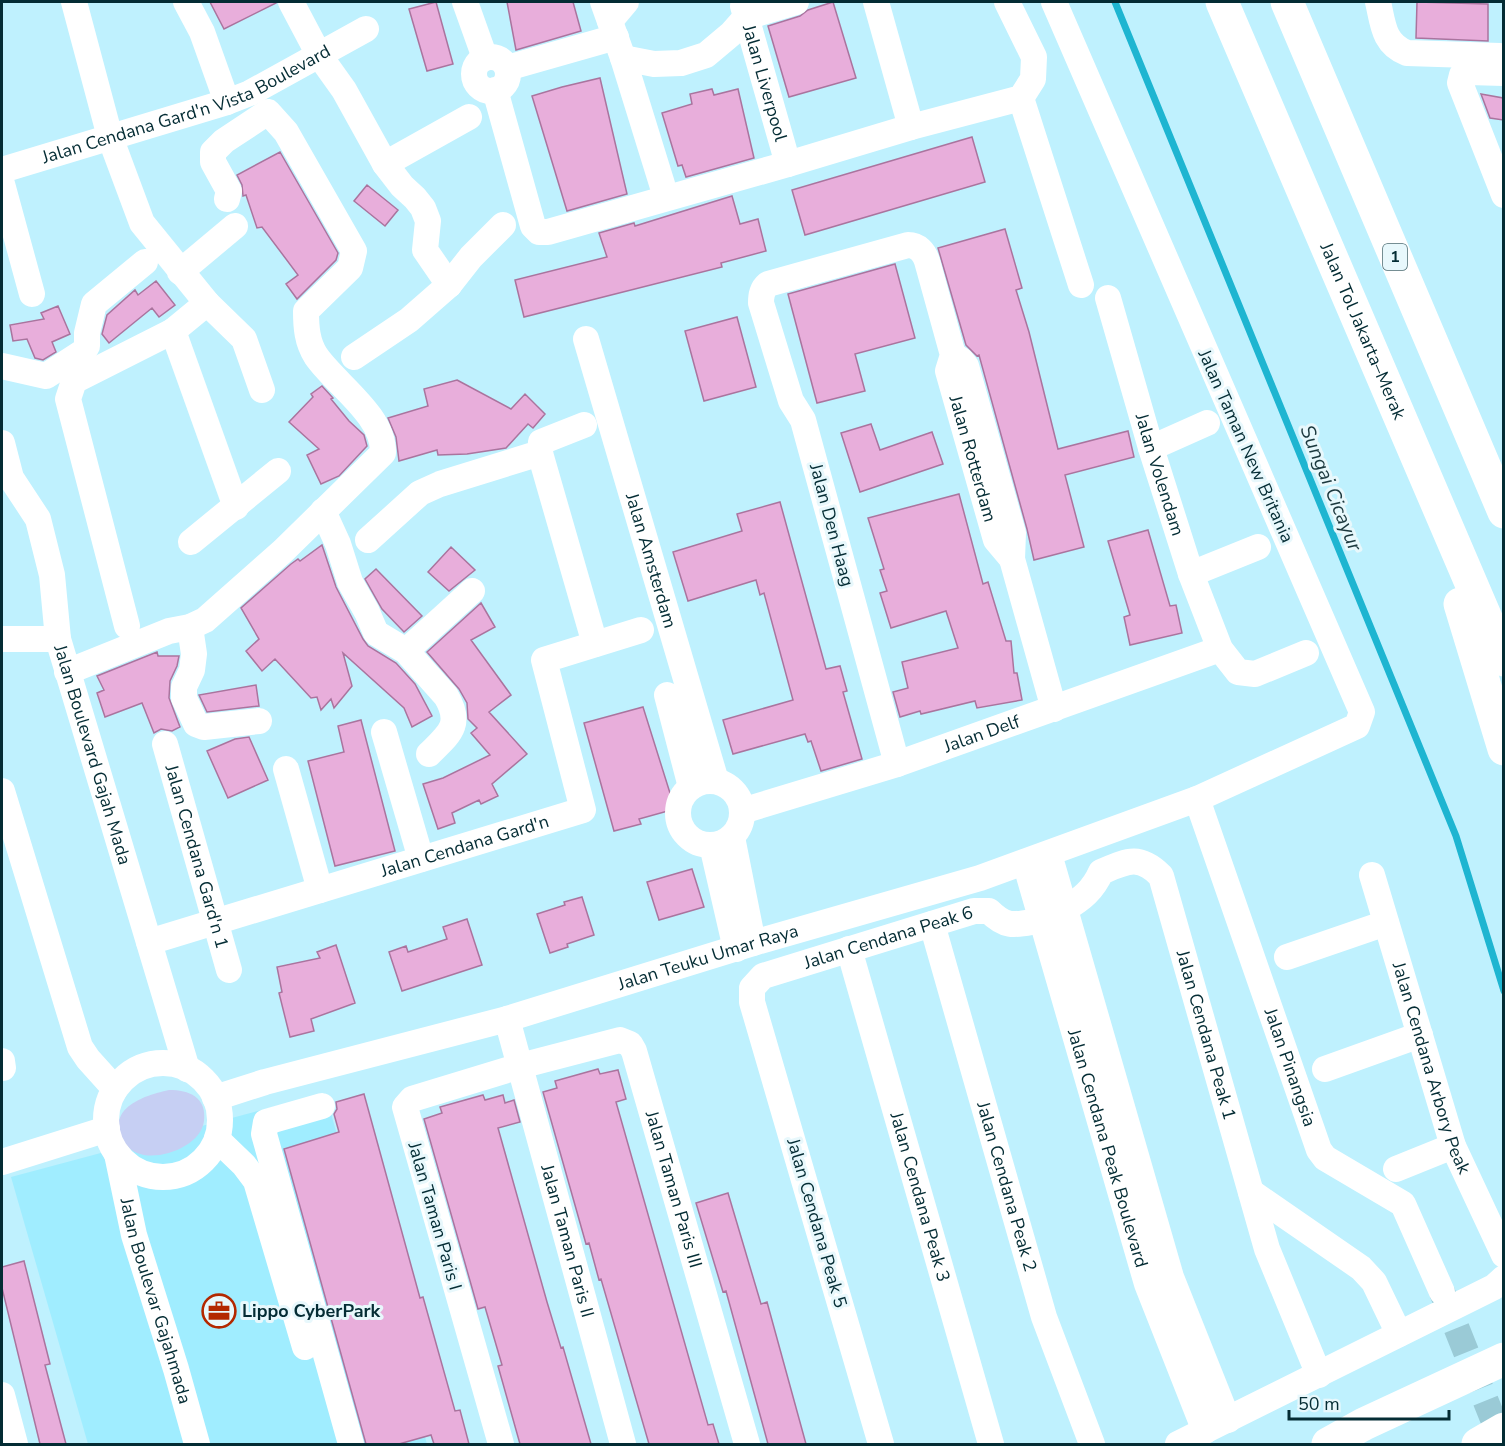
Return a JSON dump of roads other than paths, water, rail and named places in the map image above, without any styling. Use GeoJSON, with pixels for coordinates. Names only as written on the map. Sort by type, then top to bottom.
{"type":"FeatureCollection","features":[{"type":"Feature","properties":{"kind":"highway","name":"Jalan Tol Jakarta–Merak"},"geometry":{"type":"LineString","coordinates":[[1222,2],[1503,660]]}},
{"type":"Feature","properties":{"kind":"highway","name":"1"},"geometry":{"type":"LineString","coordinates":[[1287,2],[1503,512]]}},
{"type":"Feature","properties":{"kind":"highway"},"geometry":{"type":"LineString","coordinates":[[1410,442],[1503,749]]}},
{"type":"Feature","properties":{"kind":"highway"},"geometry":{"type":"LineString","coordinates":[[1328,1444],[1503,1359]]}},
{"type":"Feature","properties":{"kind":"highway"},"geometry":{"type":"LineString","coordinates":[[1478,1444],[1503,1428]]}},
{"type":"Feature","properties":{"kind":"street"},"geometry":{"type":"LineString","coordinates":[[74,2],[110,137],[142,224],[207,303],[244,339],[262,390]]}},
{"type":"Feature","properties":{"kind":"street"},"geometry":{"type":"LineString","coordinates":[[186,2],[202,32],[227,102]]}},
{"type":"Feature","properties":{"kind":"street"},"geometry":{"type":"LineString","coordinates":[[291,2],[319,55],[344,90],[385,164],[423,208],[428,221],[425,250],[449,285]]}},
{"type":"Feature","properties":{"kind":"street"},"geometry":{"type":"LineString","coordinates":[[465,2],[496,72],[533,226],[539,232],[548,232],[911,127],[1021,98],[1034,79],[1034,57],[1007,2]]}},
{"type":"Feature","properties":{"kind":"street"},"geometry":{"type":"LineString","coordinates":[[626,2],[613,29],[666,197]]}},
{"type":"Feature","properties":{"kind":"street"},"geometry":{"type":"LineString","coordinates":[[613,29],[654,64],[681,63],[706,54],[731,34],[744,9],[796,2]]}},
{"type":"Feature","properties":{"kind":"street"},"geometry":{"type":"LineString","coordinates":[[876,2],[911,127]]}},
{"type":"Feature","properties":{"kind":"street"},"geometry":{"type":"LineString","coordinates":[[1362,2],[1379,40],[1407,53],[1503,56]]}},
{"type":"Feature","properties":{"kind":"street"},"geometry":{"type":"LineString","coordinates":[[1377,2],[1391,44]]}},
{"type":"Feature","properties":{"kind":"street","name":"Jalan Taman New Britania"},"geometry":{"type":"LineString","coordinates":[[1055,3],[1362,712],[1357,726],[1347,732],[1197,799]]}},
{"type":"Feature","properties":{"kind":"street","name":"Jalan Liverpool"},"geometry":{"type":"LineString","coordinates":[[744,9],[788,164]]}},
{"type":"Feature","properties":{"kind":"street","name":"Jalan Cendana Gard'n Vista Boulevard"},"geometry":{"type":"LineString","coordinates":[[2,170],[227,102],[250,93],[366,29]]}},
{"type":"Feature","properties":{"kind":"street"},"geometry":{"type":"LineString","coordinates":[[496,72],[613,29]]}},
{"type":"Feature","properties":{"kind":"street"},"geometry":{"type":"LineString","coordinates":[[1503,73],[1467,72],[1462,75],[1460,83],[1503,190]]}},
{"type":"Feature","properties":{"kind":"street"},"geometry":{"type":"LineString","coordinates":[[1021,98],[1081,285]]}},
{"type":"Feature","properties":{"kind":"street"},"geometry":{"type":"LineString","coordinates":[[68,672],[169,631],[190,627],[205,620],[283,551],[383,453],[384,441],[373,420],[315,355],[306,331],[306,311],[350,268],[354,250],[285,132],[268,112],[225,141],[213,152],[213,162],[229,191],[227,199]]}},
{"type":"Feature","properties":{"kind":"street"},"geometry":{"type":"LineString","coordinates":[[385,164],[469,117]]}},
{"type":"Feature","properties":{"kind":"street"},"geometry":{"type":"LineString","coordinates":[[2,184],[32,294]]}},
{"type":"Feature","properties":{"kind":"street"},"geometry":{"type":"LineString","coordinates":[[354,357],[409,321],[449,285],[471,257],[503,225]]}},
{"type":"Feature","properties":{"kind":"street"},"geometry":{"type":"LineString","coordinates":[[180,272],[235,226]]}},
{"type":"Feature","properties":{"kind":"street","name":"Jalan Den Haag"},"geometry":{"type":"LineString","coordinates":[[897,764],[803,420],[791,401],[761,303],[762,290],[768,284],[908,245],[920,249]]}},
{"type":"Feature","properties":{"kind":"street","name":"Jalan Rotterdam"},"geometry":{"type":"LineString","coordinates":[[920,249],[927,261],[953,355],[948,371],[996,540],[1012,559],[1054,709]]}},
{"type":"Feature","properties":{"kind":"street"},"geometry":{"type":"LineString","coordinates":[[2,366],[46,376],[70,362],[87,346],[87,333],[94,304],[145,262]]}},
{"type":"Feature","properties":{"kind":"street","name":"Jalan Volendam"},"geometry":{"type":"LineString","coordinates":[[1108,298],[1151,448],[1191,574],[1220,649],[1238,672],[1255,674],[1306,653]]}},
{"type":"Feature","properties":{"kind":"street"},"geometry":{"type":"LineString","coordinates":[[127,626],[68,399],[74,381],[173,331],[207,303]]}},
{"type":"Feature","properties":{"kind":"street"},"geometry":{"type":"LineString","coordinates":[[173,331],[236,507]]}},
{"type":"Feature","properties":{"kind":"street","name":"Jalan Amsterdam"},"geometry":{"type":"LineString","coordinates":[[586,339],[716,781]]}},
{"type":"Feature","properties":{"kind":"street"},"geometry":{"type":"LineString","coordinates":[[1151,448],[1207,423]]}},
{"type":"Feature","properties":{"kind":"street"},"geometry":{"type":"LineString","coordinates":[[584,425],[542,442],[540,453],[595,644]]}},
{"type":"Feature","properties":{"kind":"street","name":"Jalan Boulevard Gajah Mada"},"geometry":{"type":"LineString","coordinates":[[2,443],[11,478],[38,519],[52,575],[58,639],[188,1069]]}},
{"type":"Feature","properties":{"kind":"street"},"geometry":{"type":"LineString","coordinates":[[368,540],[420,493],[440,484],[540,453]]}},
{"type":"Feature","properties":{"kind":"street"},"geometry":{"type":"LineString","coordinates":[[191,542],[278,471]]}},
{"type":"Feature","properties":{"kind":"street"},"geometry":{"type":"LineString","coordinates":[[323,511],[338,544],[350,582],[376,633],[406,651],[446,696],[450,704],[452,730],[429,754]]}},
{"type":"Feature","properties":{"kind":"street"},"geometry":{"type":"LineString","coordinates":[[1191,574],[1258,547]]}},
{"type":"Feature","properties":{"kind":"street"},"geometry":{"type":"LineString","coordinates":[[406,651],[472,591]]}},
{"type":"Feature","properties":{"kind":"street"},"geometry":{"type":"LineString","coordinates":[[190,627],[194,654],[192,670],[184,687],[184,698],[196,724],[204,727],[259,721]]}},
{"type":"Feature","properties":{"kind":"street","name":"Jalan Cendana Gard'n"},"geometry":{"type":"LineString","coordinates":[[149,942],[583,810],[544,660],[641,630]]}},
{"type":"Feature","properties":{"kind":"street"},"geometry":{"type":"LineString","coordinates":[[2,639],[58,639]]}},
{"type":"Feature","properties":{"kind":"street","name":"Jalan Delf"},"geometry":{"type":"LineString","coordinates":[[742,811],[897,764],[1220,649]]}},
{"type":"Feature","properties":{"kind":"street"},"geometry":{"type":"LineString","coordinates":[[667,695],[691,787]]}},
{"type":"Feature","properties":{"kind":"street"},"geometry":{"type":"LineString","coordinates":[[384,732],[421,859]]}},
{"type":"Feature","properties":{"kind":"street","name":"Jalan Cendana Gard'n 1"},"geometry":{"type":"LineString","coordinates":[[165,744],[230,970]]}},
{"type":"Feature","properties":{"kind":"street"},"geometry":{"type":"LineString","coordinates":[[286,769],[320,890]]}},
{"type":"Feature","properties":{"kind":"street"},"geometry":{"type":"LineString","coordinates":[[707,781],[716,781],[723,783],[734,792],[742,811],[741,820],[722,841],[702,844],[692,840],[685,833],[678,813],[684,794],[691,787],[707,781]]}},
{"type":"Feature","properties":{"kind":"street"},"geometry":{"type":"LineString","coordinates":[[2,791],[80,1047],[115,1089]]}},
{"type":"Feature","properties":{"kind":"street","name":"Jalan Teuku Umar Raya"},"geometry":{"type":"LineString","coordinates":[[215,1098],[265,1082],[509,1027],[744,946],[980,878],[1197,799]]}},
{"type":"Feature","properties":{"kind":"street","name":"Jalan Pinangsia"},"geometry":{"type":"LineString","coordinates":[[1197,799],[1319,1150],[1325,1158],[1402,1204],[1442,1292]]}},
{"type":"Feature","properties":{"kind":"street"},"geometry":{"type":"LineString","coordinates":[[722,841],[744,946]]}},
{"type":"Feature","properties":{"kind":"street","name":"Jalan Cendana Peak Boulevard"},"geometry":{"type":"LineString","coordinates":[[1049,854],[1065,909],[1112,1120]]}},
{"type":"Feature","properties":{"kind":"street","name":"Jalan Cendana Peak 1"},"geometry":{"type":"LineString","coordinates":[[1065,909],[1082,900],[1095,885],[1101,872],[1129,861],[1150,866],[1161,876],[1267,1249],[1318,1375]]}},
{"type":"Feature","properties":{"kind":"street","name":"Jalan Cendana Peak Boulevard"},"geometry":{"type":"LineString","coordinates":[[1025,862],[1042,920],[1112,1120],[1142,1223],[1147,1284],[1205,1431]]}},
{"type":"Feature","properties":{"kind":"street","name":"Jalan Cendana Arbory Peak"},"geometry":{"type":"LineString","coordinates":[[1372,875],[1453,1146],[1503,1255]]}},
{"type":"Feature","properties":{"kind":"street","name":"Jalan Cendana Peak 6"},"geometry":{"type":"LineString","coordinates":[[752,1002],[752,988],[763,976],[974,911],[988,910],[1001,922],[1016,924],[1042,920]]}},
{"type":"Feature","properties":{"kind":"street"},"geometry":{"type":"LineString","coordinates":[[1287,957],[1386,923]]}},
{"type":"Feature","properties":{"kind":"street","name":"Jalan Cendana Peak 2"},"geometry":{"type":"LineString","coordinates":[[932,924],[1044,1317],[1092,1444]]}},
{"type":"Feature","properties":{"kind":"street","name":"Jalan Cendana Peak 3"},"geometry":{"type":"LineString","coordinates":[[849,950],[991,1444]]}},
{"type":"Feature","properties":{"kind":"street","name":"Jalan Cendana Peak 5"},"geometry":{"type":"LineString","coordinates":[[752,1002],[881,1444]]}},
{"type":"Feature","properties":{"kind":"street","name":"Jalan Taman Paris II"},"geometry":{"type":"LineString","coordinates":[[509,1027],[623,1444]]}},
{"type":"Feature","properties":{"kind":"street"},"geometry":{"type":"LineString","coordinates":[[1325,1069],[1419,1035]]}},
{"type":"Feature","properties":{"kind":"street","name":"Jalan Taman Paris III"},"geometry":{"type":"LineString","coordinates":[[520,1066],[620,1040],[630,1044],[634,1051],[747,1444]]}},
{"type":"Feature","properties":{"kind":"street"},"geometry":{"type":"LineString","coordinates":[[174,1064],[199,1076],[209,1086],[219,1112],[220,1125],[211,1151],[202,1162],[178,1176],[151,1176],[132,1168],[117,1154],[110,1142],[107,1129],[106,1115],[115,1089],[129,1074],[147,1065],[174,1064]]}},
{"type":"Feature","properties":{"kind":"street","name":"Jalan Taman Paris I"},"geometry":{"type":"LineString","coordinates":[[501,1444],[404,1111],[412,1099],[520,1066]]}},
{"type":"Feature","properties":{"kind":"street"},"geometry":{"type":"LineString","coordinates":[[322,1106],[266,1122],[264,1134],[351,1444]]}},
{"type":"Feature","properties":{"kind":"street"},"geometry":{"type":"LineString","coordinates":[[2,1162],[107,1129]]}},
{"type":"Feature","properties":{"kind":"street"},"geometry":{"type":"LineString","coordinates":[[217,1139],[283,1198]]}},
{"type":"Feature","properties":{"kind":"street"},"geometry":{"type":"LineString","coordinates":[[1396,1169],[1453,1146]]}},
{"type":"Feature","properties":{"kind":"street","name":"Jalan Boulevar Gajahmada"},"geometry":{"type":"LineString","coordinates":[[117,1154],[134,1235],[197,1444]]}},
{"type":"Feature","properties":{"kind":"street"},"geometry":{"type":"LineString","coordinates":[[244,1165],[256,1181],[297,1315],[332,1444]]}},
{"type":"Feature","properties":{"kind":"street"},"geometry":{"type":"LineString","coordinates":[[1251,1192],[1361,1268],[1374,1282],[1399,1334]]}},
{"type":"Feature","properties":{"kind":"street","name":"Jalan Cendana Peak Boulevard"},"geometry":{"type":"LineString","coordinates":[[1142,1223],[1171,1277],[1228,1420]]}},
{"type":"Feature","properties":{"kind":"street"},"geometry":{"type":"LineString","coordinates":[[1178,1444],[1494,1287],[1503,1278]]}},
{"type":"Feature","properties":{"kind":"street"},"geometry":{"type":"LineString","coordinates":[[2,1395],[15,1444]]}},
{"type":"Feature","properties":{"kind":"waterway","name":"Sungai Cicayur"},"geometry":{"type":"LineString","coordinates":[[1115,2],[1456,836],[1504,991]]}},
{"type":"Feature","properties":{"kind":"tunnel"},"geometry":{"type":"LineString","coordinates":[[1442,1292],[1503,1444]]}},
{"type":"Feature","properties":{"kind":"place","name":"Lippo CyberPark"},"geometry":{"type":"Point","coordinates":[219,1311]}}]}
